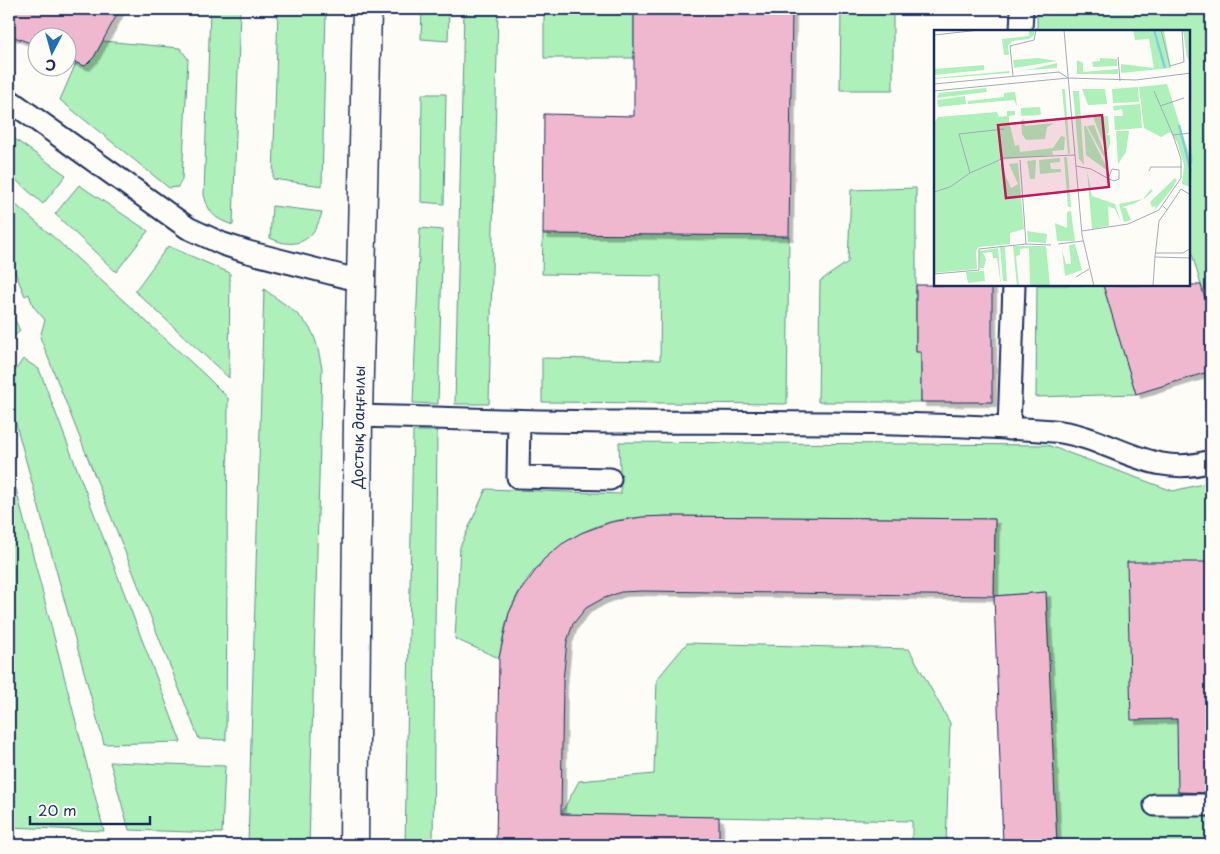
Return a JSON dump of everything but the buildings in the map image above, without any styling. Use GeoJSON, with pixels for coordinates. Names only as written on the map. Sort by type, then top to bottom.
{"type":"FeatureCollection","features":[{"type":"Feature","properties":{"kind":"main road","name":"Достық даңғылы"},"geometry":{"type":"LineString","coordinates":[[354,845],[358,416],[367,9]]}},
{"type":"Feature","properties":{"kind":"lane"},"geometry":{"type":"LineString","coordinates":[[1021,30],[1022,9]]}},
{"type":"Feature","properties":{"kind":"lane"},"geometry":{"type":"LineString","coordinates":[[9,100],[188,228],[223,244],[248,252],[361,281]]}},
{"type":"Feature","properties":{"kind":"lane"},"geometry":{"type":"LineString","coordinates":[[1009,429],[1014,286]]}},
{"type":"Feature","properties":{"kind":"lane"},"geometry":{"type":"LineString","coordinates":[[358,416],[519,421],[957,426],[1056,431],[1090,438],[1138,459],[1162,465],[1185,465],[1211,461]]}},
{"type":"Feature","properties":{"kind":"lane"},"geometry":{"type":"LineString","coordinates":[[519,421],[518,477],[610,480]]}},
{"type":"Feature","properties":{"kind":"lane"},"geometry":{"type":"LineString","coordinates":[[1155,805],[1211,805]]}},
{"type":"Feature","properties":{"kind":"green space"},"geometry":{"type":"Polygon","coordinates":[[[210,9],[240,9],[233,225],[214,215],[208,207],[204,195],[210,9]]]}},
{"type":"Feature","properties":{"kind":"green space"},"geometry":{"type":"Polygon","coordinates":[[[278,9],[326,9],[322,186],[273,179],[278,9]]]}},
{"type":"Feature","properties":{"kind":"green space"},"geometry":{"type":"Polygon","coordinates":[[[422,9],[449,9],[448,41],[421,39],[422,9]]]}},
{"type":"Feature","properties":{"kind":"green space"},"geometry":{"type":"Polygon","coordinates":[[[464,9],[498,9],[489,404],[455,404],[464,9]]]}},
{"type":"Feature","properties":{"kind":"green space"},"geometry":{"type":"Polygon","coordinates":[[[544,9],[634,9],[634,58],[544,58],[544,9]]]}},
{"type":"Feature","properties":{"kind":"green space"},"geometry":{"type":"Polygon","coordinates":[[[841,9],[893,9],[893,90],[840,90],[841,9]]]}},
{"type":"Feature","properties":{"kind":"green space"},"geometry":{"type":"Polygon","coordinates":[[[1037,9],[1211,9],[1211,319],[1190,247],[1190,30],[1037,30],[1037,9]]]}},
{"type":"Feature","properties":{"kind":"green space"},"geometry":{"type":"Polygon","coordinates":[[[103,41],[180,48],[188,59],[182,180],[178,187],[169,188],[60,100],[70,78],[78,78],[78,64],[83,65],[94,57],[103,41]]]}},
{"type":"Feature","properties":{"kind":"green space"},"geometry":{"type":"Polygon","coordinates":[[[422,94],[446,94],[444,204],[421,202],[422,94]]]}},
{"type":"Feature","properties":{"kind":"green space"},"geometry":{"type":"Polygon","coordinates":[[[9,135],[66,175],[43,204],[9,174],[9,135]]]}},
{"type":"Feature","properties":{"kind":"green space"},"geometry":{"type":"Polygon","coordinates":[[[79,185],[148,231],[116,272],[55,214],[79,185]]]}},
{"type":"Feature","properties":{"kind":"green space"},"geometry":{"type":"Polygon","coordinates":[[[916,188],[916,351],[921,352],[921,402],[818,402],[820,281],[848,262],[851,190],[916,188]]]}},
{"type":"Feature","properties":{"kind":"green space"},"geometry":{"type":"Polygon","coordinates":[[[9,199],[58,241],[228,398],[226,740],[199,739],[40,337],[45,320],[33,306],[29,294],[25,296],[9,258],[9,199]]]}},
{"type":"Feature","properties":{"kind":"green space"},"geometry":{"type":"Polygon","coordinates":[[[272,206],[322,212],[315,230],[310,236],[296,243],[280,242],[270,238],[272,206]]]}},
{"type":"Feature","properties":{"kind":"green space"},"geometry":{"type":"Polygon","coordinates":[[[420,228],[443,230],[438,404],[413,403],[420,228]]]}},
{"type":"Feature","properties":{"kind":"green space"},"geometry":{"type":"Polygon","coordinates":[[[543,233],[789,236],[787,404],[542,402],[542,358],[660,360],[661,276],[542,274],[543,233]]]}},
{"type":"Feature","properties":{"kind":"green space"},"geometry":{"type":"Polygon","coordinates":[[[168,246],[230,273],[229,378],[135,291],[168,246]]]}},
{"type":"Feature","properties":{"kind":"green space"},"geometry":{"type":"Polygon","coordinates":[[[1037,286],[1103,286],[1136,394],[1036,397],[1037,286]]]}},
{"type":"Feature","properties":{"kind":"green space"},"geometry":{"type":"Polygon","coordinates":[[[264,289],[296,313],[307,324],[315,339],[322,368],[309,845],[248,845],[264,289]]]}},
{"type":"Feature","properties":{"kind":"green space"},"geometry":{"type":"Polygon","coordinates":[[[9,306],[20,331],[9,341],[9,306]]]}},
{"type":"Feature","properties":{"kind":"green space"},"geometry":{"type":"Polygon","coordinates":[[[23,359],[39,369],[181,742],[104,744],[9,399],[9,380],[23,359]]]}},
{"type":"Feature","properties":{"kind":"green space"},"geometry":{"type":"Polygon","coordinates":[[[413,431],[437,431],[433,845],[405,845],[413,431]]]}},
{"type":"Feature","properties":{"kind":"green space"},"geometry":{"type":"Polygon","coordinates":[[[619,442],[1047,445],[1173,491],[1211,482],[1211,845],[1057,845],[1046,592],[994,596],[995,519],[667,516],[617,520],[593,528],[563,544],[537,568],[516,597],[509,613],[499,658],[455,639],[460,547],[486,489],[621,494],[619,442]]]}},
{"type":"Feature","properties":{"kind":"green space"},"geometry":{"type":"Polygon","coordinates":[[[9,462],[104,831],[9,827],[9,462]]]}},
{"type":"Feature","properties":{"kind":"green space"},"geometry":{"type":"Polygon","coordinates":[[[687,643],[909,649],[950,723],[946,845],[912,845],[912,821],[561,814],[579,781],[654,774],[657,679],[687,643]]]}},
{"type":"Feature","properties":{"kind":"green space"},"geometry":{"type":"Polygon","coordinates":[[[110,762],[225,766],[222,833],[129,830],[110,762]]]}}]}
